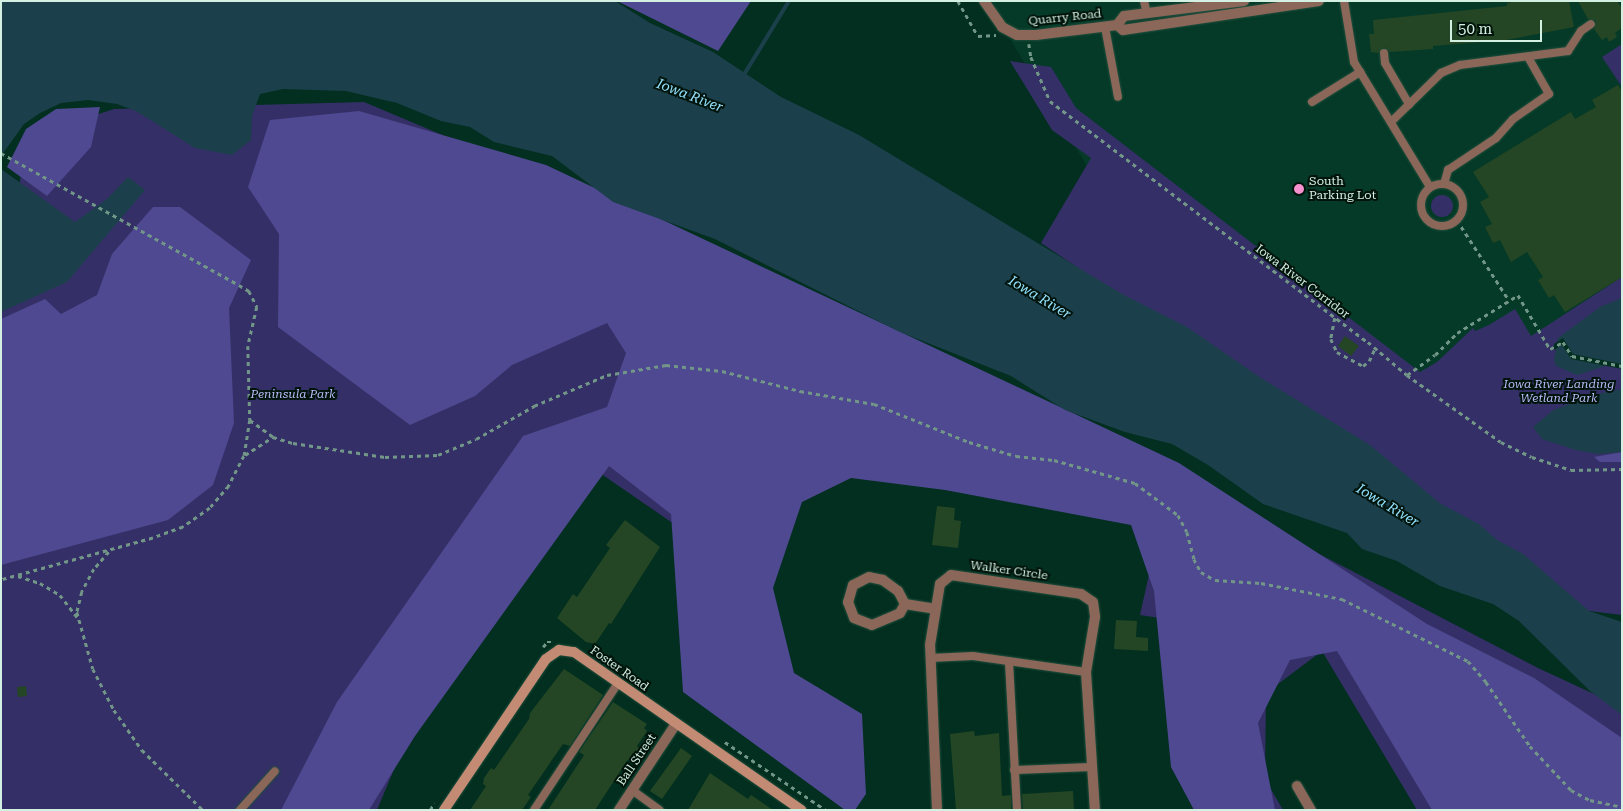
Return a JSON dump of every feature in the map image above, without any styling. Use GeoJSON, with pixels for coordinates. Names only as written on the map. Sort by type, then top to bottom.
{"type":"FeatureCollection","features":[{"type":"Feature","properties":{"kind":"street","name":"Quarry Road"},"geometry":{"type":"LineString","coordinates":[[984,1],[993,16],[1006,29],[1017,35],[1117,25],[1123,30],[1319,1]]}},
{"type":"Feature","properties":{"kind":"street","name":"Quarry Road"},"geometry":{"type":"LineString","coordinates":[[1117,25],[1124,16],[1244,1]]}},
{"type":"Feature","properties":{"kind":"street","name":"Walker Circle"},"geometry":{"type":"LineString","coordinates":[[937,810],[930,658],[935,609],[940,584],[951,576],[1088,597],[1093,602],[1095,617],[1086,672],[1095,810]]}},
{"type":"Feature","properties":{"kind":"street"},"geometry":{"type":"LineString","coordinates":[[869,577],[883,580],[898,591],[905,604],[900,613],[872,625],[854,618],[848,602],[853,585],[869,577]]}},
{"type":"Feature","properties":{"kind":"street"},"geometry":{"type":"LineString","coordinates":[[905,604],[935,609]]}},
{"type":"Feature","properties":{"kind":"street","name":"Foster Road"},"geometry":{"type":"LineString","coordinates":[[444,810],[546,659],[559,650],[574,652],[801,810]]}},
{"type":"Feature","properties":{"kind":"street","name":"Ball Street"},"geometry":{"type":"LineString","coordinates":[[618,810],[676,724]]}},
{"type":"Feature","properties":{"kind":"street"},"geometry":{"type":"LineString","coordinates":[[1297,786],[1311,810]]}},
{"type":"Feature","properties":{"kind":"lane"},"geometry":{"type":"LineString","coordinates":[[1144,1],[1146,14]]}},
{"type":"Feature","properties":{"kind":"lane"},"geometry":{"type":"LineString","coordinates":[[1344,1],[1350,44],[1360,72],[1430,187]]}},
{"type":"Feature","properties":{"kind":"lane"},"geometry":{"type":"LineString","coordinates":[[1391,122],[1441,73],[1460,65],[1568,52],[1581,31],[1591,24]]}},
{"type":"Feature","properties":{"kind":"lane"},"geometry":{"type":"LineString","coordinates":[[1105,26],[1118,97]]}},
{"type":"Feature","properties":{"kind":"lane"},"geometry":{"type":"LineString","coordinates":[[1384,53],[1385,63],[1409,104]]}},
{"type":"Feature","properties":{"kind":"lane"},"geometry":{"type":"LineString","coordinates":[[1444,184],[1448,170],[1496,138],[1513,119],[1549,94],[1528,57]]}},
{"type":"Feature","properties":{"kind":"lane"},"geometry":{"type":"LineString","coordinates":[[1312,102],[1360,72]]}},
{"type":"Feature","properties":{"kind":"lane"},"geometry":{"type":"LineString","coordinates":[[1444,184],[1456,189],[1463,201],[1457,220],[1446,226],[1426,219],[1421,198],[1430,187],[1444,184]]}},
{"type":"Feature","properties":{"kind":"lane"},"geometry":{"type":"LineString","coordinates":[[930,658],[973,656],[1086,672]]}},
{"type":"Feature","properties":{"kind":"lane"},"geometry":{"type":"LineString","coordinates":[[1009,662],[1017,810]]}},
{"type":"Feature","properties":{"kind":"lane"},"geometry":{"type":"LineString","coordinates":[[534,810],[618,683]]}},
{"type":"Feature","properties":{"kind":"lane"},"geometry":{"type":"LineString","coordinates":[[1014,770],[1093,767]]}},
{"type":"Feature","properties":{"kind":"lane"},"geometry":{"type":"LineString","coordinates":[[240,810],[275,771]]}},
{"type":"Feature","properties":{"kind":"lane"},"geometry":{"type":"LineString","coordinates":[[632,790],[660,810]]}},
{"type":"Feature","properties":{"kind":"path"},"geometry":{"type":"LineString","coordinates":[[958,1],[978,36],[992,38],[1006,29]]}},
{"type":"Feature","properties":{"kind":"path","name":"Iowa River Corridor"},"geometry":{"type":"LineString","coordinates":[[1028,35],[1031,57],[1050,101],[1375,348],[1406,375],[1501,442],[1532,457],[1571,470],[1622,469]]}},
{"type":"Feature","properties":{"kind":"path"},"geometry":{"type":"LineString","coordinates":[[1,153],[249,291],[257,308],[247,362],[250,420],[244,456],[229,486],[210,508],[183,527],[110,551],[1,580]]}},
{"type":"Feature","properties":{"kind":"path"},"geometry":{"type":"LineString","coordinates":[[1457,220],[1509,300]]}},
{"type":"Feature","properties":{"kind":"path"},"geometry":{"type":"LineString","coordinates":[[1406,375],[1435,355],[1457,333],[1518,295],[1550,349],[1563,342],[1572,356],[1622,366]]}},
{"type":"Feature","properties":{"kind":"path"},"geometry":{"type":"LineString","coordinates":[[1335,318],[1331,340],[1337,352],[1363,366],[1367,364],[1375,348]]}},
{"type":"Feature","properties":{"kind":"path"},"geometry":{"type":"LineString","coordinates":[[250,420],[272,437],[293,443],[411,459],[438,455],[476,440],[534,406],[607,375],[644,367],[666,365],[722,372],[800,391],[874,404],[997,450],[1117,476],[1135,484],[1178,515],[1187,532],[1194,559],[1201,572],[1215,580],[1260,583],[1342,599],[1468,661],[1486,682],[1530,746],[1570,790],[1590,800],[1622,807]]}},
{"type":"Feature","properties":{"kind":"path"},"geometry":{"type":"LineString","coordinates":[[244,456],[272,437]]}},
{"type":"Feature","properties":{"kind":"path"},"geometry":{"type":"LineString","coordinates":[[78,618],[82,592],[94,569],[110,551]]}},
{"type":"Feature","properties":{"kind":"path"},"geometry":{"type":"LineString","coordinates":[[16,576],[40,583],[60,594],[78,618],[93,669],[114,710],[142,750],[203,810]]}},
{"type":"Feature","properties":{"kind":"path"},"geometry":{"type":"LineString","coordinates":[[542,648],[547,642],[556,642]]}},
{"type":"Feature","properties":{"kind":"path"},"geometry":{"type":"LineString","coordinates":[[722,740],[826,810]]}},
{"type":"Feature","properties":{"kind":"path"},"geometry":{"type":"LineString","coordinates":[[430,810],[435,802]]}},
{"type":"Feature","properties":{"kind":"shaded area"},"geometry":{"type":"Polygon","coordinates":[[[617,1],[751,1],[718,51],[617,1]]]}},
{"type":"Feature","properties":{"kind":"shaded area"},"geometry":{"type":"Polygon","coordinates":[[[987,1],[1622,1],[1622,575],[1116,214],[987,1]]]}},
{"type":"Feature","properties":{"kind":"shaded area"},"geometry":{"type":"Polygon","coordinates":[[[100,107],[91,147],[47,196],[7,167],[26,129],[56,109],[100,107]]]}},
{"type":"Feature","properties":{"kind":"shaded area"},"geometry":{"type":"Polygon","coordinates":[[[359,111],[546,165],[1179,463],[1427,624],[1534,678],[1622,738],[1622,810],[1432,810],[1337,651],[1290,660],[1258,723],[1275,810],[1194,810],[1171,767],[1154,591],[1131,525],[945,490],[851,478],[802,502],[773,588],[794,673],[862,714],[866,794],[855,810],[845,810],[683,692],[671,514],[609,466],[415,736],[369,810],[281,810],[337,702],[523,436],[607,407],[626,353],[607,323],[512,365],[475,396],[410,425],[278,327],[279,234],[248,187],[270,120],[359,111]]]}},
{"type":"Feature","properties":{"kind":"shaded area"},"geometry":{"type":"Polygon","coordinates":[[[153,207],[180,207],[251,260],[229,308],[234,423],[213,485],[168,520],[1,565],[1,319],[45,299],[61,314],[97,295],[112,254],[153,207]]]}},
{"type":"Feature","properties":{"kind":"shaded area"},"geometry":{"type":"Polygon","coordinates":[[[1622,452],[1622,462],[1600,462],[1594,457],[1622,452]]]}},
{"type":"Feature","properties":{"kind":"green space"},"geometry":{"type":"Polygon","coordinates":[[[1622,44],[1622,87],[1602,57],[1622,44]]]}},
{"type":"Feature","properties":{"kind":"green space","name":"Iowa River Landing Wetland Park"},"geometry":{"type":"Polygon","coordinates":[[[1010,61],[1051,67],[1076,108],[1420,372],[1437,362],[1473,328],[1475,331],[1489,325],[1515,309],[1531,336],[1622,277],[1622,615],[1589,611],[1041,243],[1091,158],[1052,130],[1010,61]]]}},
{"type":"Feature","properties":{"kind":"green space","name":"Peninsula Park"},"geometry":{"type":"Polygon","coordinates":[[[364,102],[568,188],[1009,392],[1538,668],[1622,707],[1622,810],[1417,810],[1322,651],[1266,693],[1265,779],[1283,810],[1238,810],[1219,627],[1140,615],[1163,511],[819,450],[722,557],[597,471],[408,736],[377,810],[1,810],[1,263],[10,242],[27,137],[114,109],[364,102]]]}},
{"type":"Feature","properties":{"kind":"green space"},"geometry":{"type":"Polygon","coordinates":[[[1442,195],[1450,198],[1453,206],[1450,214],[1442,217],[1434,214],[1431,206],[1434,198],[1442,195]]]}},
{"type":"Feature","properties":{"kind":"water","name":"Iowa River"},"geometry":{"type":"Polygon","coordinates":[[[1,1],[615,1],[650,23],[713,52],[781,97],[859,135],[1122,294],[1187,327],[1261,378],[1370,445],[1441,504],[1479,524],[1497,540],[1523,554],[1589,611],[1622,622],[1622,715],[1590,691],[1519,621],[1493,604],[1440,586],[1397,561],[1362,549],[1347,533],[1263,504],[1208,465],[1172,444],[1125,432],[1065,410],[1011,376],[900,332],[715,239],[613,202],[552,156],[494,142],[470,127],[441,121],[397,103],[346,91],[283,89],[260,94],[252,116],[251,140],[232,155],[195,148],[136,111],[117,104],[88,100],[61,103],[40,113],[24,124],[1,156],[1,1]]]}},
{"type":"Feature","properties":{"kind":"water"},"geometry":{"type":"Polygon","coordinates":[[[1,169],[75,222],[107,199],[128,177],[145,190],[67,282],[1,312],[1,169]]]}},
{"type":"Feature","properties":{"kind":"water"},"geometry":{"type":"Polygon","coordinates":[[[1622,298],[1622,367],[1605,366],[1577,375],[1556,366],[1554,360],[1558,338],[1600,307],[1622,298]]]}},
{"type":"Feature","properties":{"kind":"water"},"geometry":{"type":"Polygon","coordinates":[[[1622,389],[1622,452],[1598,454],[1576,450],[1542,439],[1533,427],[1552,411],[1588,396],[1622,389]]]}},
{"type":"Feature","properties":{"kind":"pier"},"geometry":{"type":"Polygon","coordinates":[[[1563,338],[1573,354],[1622,364],[1622,369],[1571,359],[1562,345],[1554,350],[1554,344],[1563,338]]]}},
{"type":"Feature","properties":{"kind":"building"},"geometry":{"type":"Polygon","coordinates":[[[1518,1],[1569,1],[1574,27],[1506,40],[1433,46],[1433,49],[1390,52],[1384,47],[1378,53],[1371,52],[1369,34],[1374,34],[1373,20],[1507,6],[1507,3],[1518,1]]]}},
{"type":"Feature","properties":{"kind":"building"},"geometry":{"type":"Polygon","coordinates":[[[1578,1],[1617,1],[1622,8],[1622,28],[1615,33],[1617,37],[1609,42],[1607,37],[1602,40],[1594,29],[1596,21],[1588,19],[1578,1]]]}},
{"type":"Feature","properties":{"kind":"building"},"geometry":{"type":"Polygon","coordinates":[[[1618,85],[1622,91],[1622,277],[1565,312],[1554,295],[1549,298],[1538,280],[1543,277],[1527,252],[1511,262],[1500,240],[1493,243],[1485,227],[1492,224],[1480,202],[1489,197],[1473,172],[1571,112],[1575,119],[1596,107],[1592,100],[1618,85]]]}},
{"type":"Feature","properties":{"kind":"building"},"geometry":{"type":"Polygon","coordinates":[[[1345,336],[1359,346],[1351,356],[1338,346],[1345,336]]]}},
{"type":"Feature","properties":{"kind":"building"},"geometry":{"type":"Polygon","coordinates":[[[937,506],[955,508],[954,520],[961,521],[958,548],[932,545],[937,506]]]}},
{"type":"Feature","properties":{"kind":"building"},"geometry":{"type":"Polygon","coordinates":[[[625,520],[660,547],[611,624],[609,623],[595,644],[586,642],[557,618],[573,594],[577,597],[610,548],[606,545],[625,520]]]}},
{"type":"Feature","properties":{"kind":"building"},"geometry":{"type":"Polygon","coordinates":[[[1116,620],[1137,621],[1136,637],[1148,638],[1148,651],[1114,649],[1116,620]]]}},
{"type":"Feature","properties":{"kind":"building"},"geometry":{"type":"Polygon","coordinates":[[[564,669],[603,695],[570,746],[563,744],[528,795],[531,797],[522,810],[470,810],[486,786],[483,784],[484,778],[491,768],[494,770],[529,719],[530,713],[564,669]]]}},
{"type":"Feature","properties":{"kind":"building"},"geometry":{"type":"Polygon","coordinates":[[[26,686],[27,696],[18,697],[17,687],[26,686]]]}},
{"type":"Feature","properties":{"kind":"building"},"geometry":{"type":"Polygon","coordinates":[[[613,702],[647,724],[644,728],[647,731],[637,746],[640,748],[627,761],[595,810],[548,810],[584,755],[579,752],[613,702]]]}},
{"type":"Feature","properties":{"kind":"building"},"geometry":{"type":"Polygon","coordinates":[[[974,731],[975,736],[999,733],[1002,796],[1011,795],[1011,810],[956,810],[950,734],[974,731]]]}},
{"type":"Feature","properties":{"kind":"building"},"geometry":{"type":"Polygon","coordinates":[[[681,748],[692,756],[662,799],[650,791],[681,748]]]}},
{"type":"Feature","properties":{"kind":"building"},"geometry":{"type":"Polygon","coordinates":[[[710,773],[748,799],[751,795],[773,810],[688,810],[710,773]]]}},
{"type":"Feature","properties":{"kind":"building"},"geometry":{"type":"Polygon","coordinates":[[[1073,791],[1074,810],[1023,810],[1022,794],[1073,791]]]}},
{"type":"Feature","properties":{"kind":"waterway"},"geometry":{"type":"LineString","coordinates":[[745,73],[789,1]]}},
{"type":"Feature","properties":{"kind":"place","name":"South Parking Lot"},"geometry":{"type":"Point","coordinates":[1299,189]}}]}
